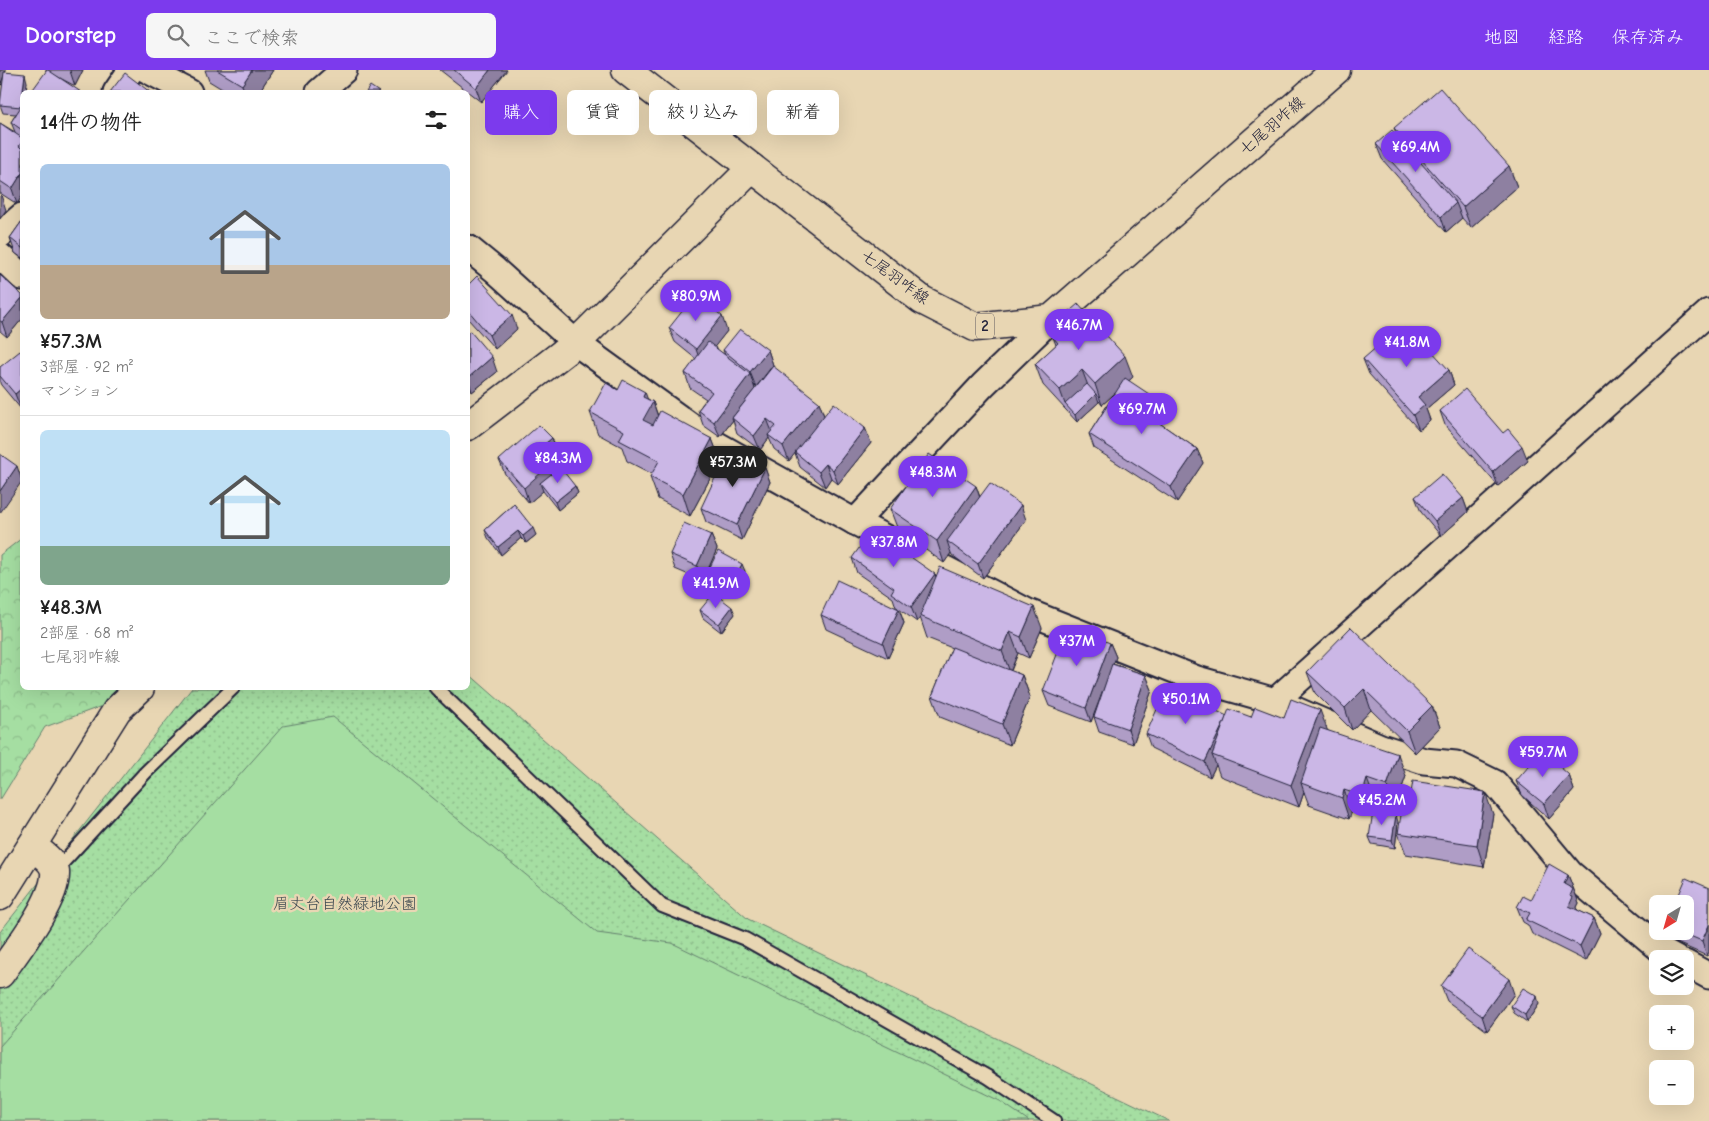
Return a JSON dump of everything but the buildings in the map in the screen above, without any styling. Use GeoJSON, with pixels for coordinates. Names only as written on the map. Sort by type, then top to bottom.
{"type":"FeatureCollection","features":[{"type":"Feature","properties":{"kind":"main road","name":"七尾羽咋線"},"geometry":{"type":"LineString","coordinates":[[626,70],[922,300],[975,327],[1052,319],[1336,70]]}},
{"type":"Feature","properties":{"kind":"main road"},"geometry":{"type":"LineString","coordinates":[[470,424],[576,343],[752,168]]}},
{"type":"Feature","properties":{"kind":"main road"},"geometry":{"type":"LineString","coordinates":[[0,896],[117,710],[138,690]]}},
{"type":"Feature","properties":{"kind":"main road"},"geometry":{"type":"LineString","coordinates":[[0,974],[35,924],[49,895],[55,871],[50,860],[32,846]]}},
{"type":"Feature","properties":{"kind":"street"},"geometry":{"type":"LineString","coordinates":[[117,90],[131,70]]}},
{"type":"Feature","properties":{"kind":"street"},"geometry":{"type":"LineString","coordinates":[[147,70],[184,90]]}},
{"type":"Feature","properties":{"kind":"street"},"geometry":{"type":"LineString","coordinates":[[321,90],[344,70]]}},
{"type":"Feature","properties":{"kind":"street"},"geometry":{"type":"LineString","coordinates":[[0,235],[20,218]]}},
{"type":"Feature","properties":{"kind":"street"},"geometry":{"type":"LineString","coordinates":[[470,250],[576,343],[714,443],[855,522],[1028,612],[1196,679],[1275,702],[1381,747],[1424,761],[1456,764],[1495,784],[1570,873],[1661,950]]}},
{"type":"Feature","properties":{"kind":"street"},"geometry":{"type":"LineString","coordinates":[[0,256],[20,275]]}},
{"type":"Feature","properties":{"kind":"street"},"geometry":{"type":"LineString","coordinates":[[1275,702],[1709,312]]}},
{"type":"Feature","properties":{"kind":"street"},"geometry":{"type":"LineString","coordinates":[[855,522],[983,385],[1052,319]]}},
{"type":"Feature","properties":{"kind":"street"},"geometry":{"type":"LineString","coordinates":[[1694,968],[1709,976]]}},
{"type":"Feature","properties":{"kind":"lane"},"geometry":{"type":"LineString","coordinates":[[55,871],[146,772],[231,690]]}},
{"type":"Feature","properties":{"kind":"lane"},"geometry":{"type":"LineString","coordinates":[[438,690],[662,906],[745,939],[988,1077],[1054,1121]]}},
{"type":"Feature","properties":{"kind":"green space"},"geometry":{"type":"Polygon","coordinates":[[[20,540],[20,690],[146,690],[45,727],[0,800],[0,555],[20,540]]]}},
{"type":"Feature","properties":{"kind":"green space","name":"眉丈台自然緑地公園"},"geometry":{"type":"Polygon","coordinates":[[[470,675],[748,919],[1169,1121],[0,1121],[0,932],[190,690],[470,690],[470,675]]]}},
{"type":"Feature","properties":{"kind":"green space","name":"眉丈台自然緑地公園"},"geometry":{"type":"Polygon","coordinates":[[[333,717],[597,933],[672,943],[1000,1101],[1029,1121],[0,1121],[0,1046],[283,726],[333,717]]]}}]}
